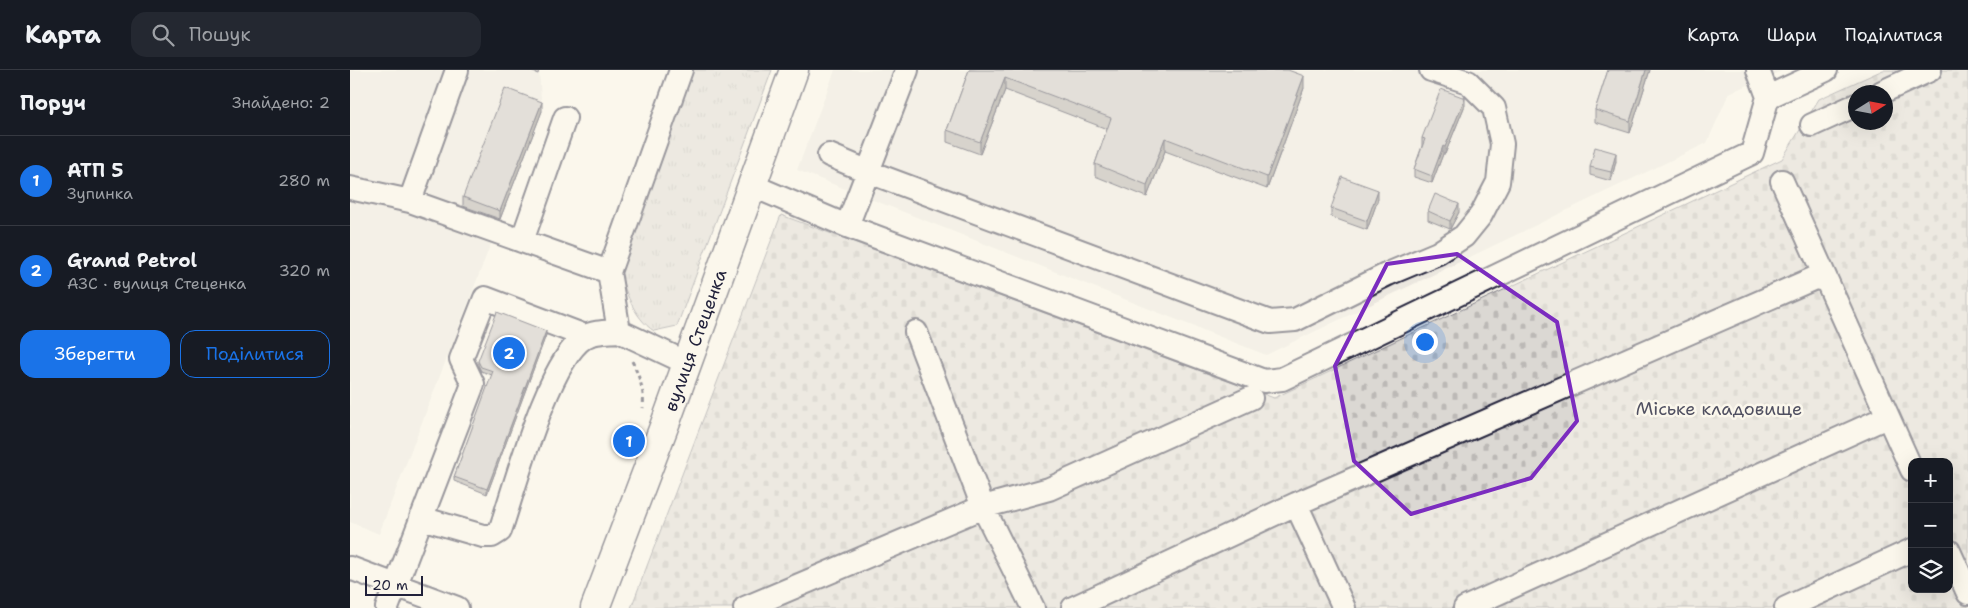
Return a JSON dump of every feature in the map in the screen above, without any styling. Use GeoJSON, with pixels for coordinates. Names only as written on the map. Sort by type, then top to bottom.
{"type":"FeatureCollection","features":[{"type":"Feature","properties":{"kind":"main road","name":"вулиця Стеценка"},"geometry":{"type":"LineString","coordinates":[[595,608],[794,70]]}},
{"type":"Feature","properties":{"kind":"lane"},"geometry":{"type":"LineString","coordinates":[[410,201],[457,70]]}},
{"type":"Feature","properties":{"kind":"lane"},"geometry":{"type":"LineString","coordinates":[[619,331],[609,272],[682,70]]}},
{"type":"Feature","properties":{"kind":"lane"},"geometry":{"type":"LineString","coordinates":[[847,226],[907,70]]}},
{"type":"Feature","properties":{"kind":"lane"},"geometry":{"type":"LineString","coordinates":[[830,155],[869,172],[1270,322],[1282,322],[1302,316],[1388,274],[1438,253],[1464,236],[1480,215],[1498,182],[1502,144],[1494,108],[1468,82],[1431,70]]}},
{"type":"Feature","properties":{"kind":"lane"},"geometry":{"type":"LineString","coordinates":[[752,185],[847,226],[1264,381],[1282,380],[1752,153],[1768,97],[1758,70]]}},
{"type":"Feature","properties":{"kind":"lane"},"geometry":{"type":"LineString","coordinates":[[1768,97],[1826,70]]}},
{"type":"Feature","properties":{"kind":"lane"},"geometry":{"type":"LineString","coordinates":[[1893,87],[1930,70]]}},
{"type":"Feature","properties":{"kind":"lane"},"geometry":{"type":"LineString","coordinates":[[1812,126],[1848,109]]}},
{"type":"Feature","properties":{"kind":"lane"},"geometry":{"type":"LineString","coordinates":[[522,241],[565,118]]}},
{"type":"Feature","properties":{"kind":"lane"},"geometry":{"type":"LineString","coordinates":[[1782,181],[1908,462]]}},
{"type":"Feature","properties":{"kind":"lane"},"geometry":{"type":"LineString","coordinates":[[350,188],[410,201],[609,272]]}},
{"type":"Feature","properties":{"kind":"lane"},"geometry":{"type":"LineString","coordinates":[[1073,608],[1296,504],[1815,278],[1825,280]]}},
{"type":"Feature","properties":{"kind":"lane"},"geometry":{"type":"LineString","coordinates":[[387,608],[473,384],[461,359],[485,298],[585,336],[619,331],[687,363]]}},
{"type":"Feature","properties":{"kind":"lane"},"geometry":{"type":"LineString","coordinates":[[916,332],[983,507],[1033,608]]}},
{"type":"Feature","properties":{"kind":"lane"},"geometry":{"type":"LineString","coordinates":[[421,518],[483,536],[492,536],[500,531],[547,390],[569,353],[585,336]]}},
{"type":"Feature","properties":{"kind":"lane"},"geometry":{"type":"LineString","coordinates":[[745,608],[983,507],[1049,490],[1251,398]]}},
{"type":"Feature","properties":{"kind":"lane"},"geometry":{"type":"LineString","coordinates":[[1465,608],[1887,417]]}},
{"type":"Feature","properties":{"kind":"lane"},"geometry":{"type":"LineString","coordinates":[[1296,504],[1344,608]]}},
{"type":"Feature","properties":{"kind":"lane"},"geometry":{"type":"LineString","coordinates":[[1786,608],[1908,552]]}},
{"type":"Feature","properties":{"kind":"lane"},"geometry":{"type":"LineString","coordinates":[[1953,560],[1968,593]]}},
{"type":"Feature","properties":{"kind":"lane"},"geometry":{"type":"LineString","coordinates":[[350,568],[457,608]]}},
{"type":"Feature","properties":{"kind":"path"},"geometry":{"type":"LineString","coordinates":[[619,331],[640,381],[644,399],[643,408]]}},
{"type":"Feature","properties":{"kind":"highlighted area"},"geometry":{"type":"Polygon","coordinates":[[[1457,254],[1557,322],[1577,421],[1531,478],[1411,514],[1354,461],[1335,366],[1387,264],[1457,254]]]}},
{"type":"Feature","properties":{"kind":"shaded area"},"geometry":{"type":"Polygon","coordinates":[[[350,70],[539,70],[542,111],[379,534],[350,522],[350,70]]]}},
{"type":"Feature","properties":{"kind":"shaded area"},"geometry":{"type":"Polygon","coordinates":[[[835,70],[1784,70],[1729,93],[1707,143],[1266,355],[797,170],[835,70]]]}},
{"type":"Feature","properties":{"kind":"green space"},"geometry":{"type":"Polygon","coordinates":[[[692,70],[772,70],[677,326],[654,331],[635,311],[619,267],[692,70]]]}},
{"type":"Feature","properties":{"kind":"green space","name":"Міське кладовище"},"geometry":{"type":"Polygon","coordinates":[[[1883,70],[1968,70],[1968,608],[631,608],[781,215],[1274,398],[1782,159],[1819,99],[1848,86],[1848,130],[1893,130],[1893,85],[1850,85],[1883,70]]]}},
{"type":"Feature","properties":{"kind":"building"},"geometry":{"type":"Polygon","coordinates":[[[969,70],[1288,70],[1304,76],[1267,177],[1165,138],[1147,185],[1095,164],[1111,118],[1005,78],[980,142],[947,130],[969,70]]]}},
{"type":"Feature","properties":{"kind":"building"},"geometry":{"type":"Polygon","coordinates":[[[1608,70],[1646,70],[1630,121],[1595,110],[1608,70]]]}},
{"type":"Feature","properties":{"kind":"building"},"geometry":{"type":"Polygon","coordinates":[[[505,88],[542,102],[500,211],[463,197],[505,88]]]}},
{"type":"Feature","properties":{"kind":"building"},"geometry":{"type":"Polygon","coordinates":[[[1441,89],[1465,98],[1445,147],[1443,146],[1432,176],[1414,169],[1425,139],[1422,138],[1441,89]]]}},
{"type":"Feature","properties":{"kind":"building"},"geometry":{"type":"Polygon","coordinates":[[[1595,147],[1616,153],[1611,172],[1590,167],[1595,147]]]}},
{"type":"Feature","properties":{"kind":"building"},"geometry":{"type":"Polygon","coordinates":[[[1342,177],[1378,190],[1367,221],[1331,208],[1342,177]]]}},
{"type":"Feature","properties":{"kind":"building"},"geometry":{"type":"Polygon","coordinates":[[[1435,194],[1459,204],[1450,221],[1428,211],[1435,194]]]}},
{"type":"Feature","properties":{"kind":"building"},"geometry":{"type":"Polygon","coordinates":[[[497,312],[546,331],[487,489],[454,477],[493,371],[481,367],[478,361],[497,312]]]}},
{"type":"Feature","properties":{"kind":"place","name":"Grand Petrol"},"geometry":{"type":"Point","coordinates":[509,353]}},
{"type":"Feature","properties":{"kind":"place","name":"АТП 5"},"geometry":{"type":"Point","coordinates":[629,441]}}]}
